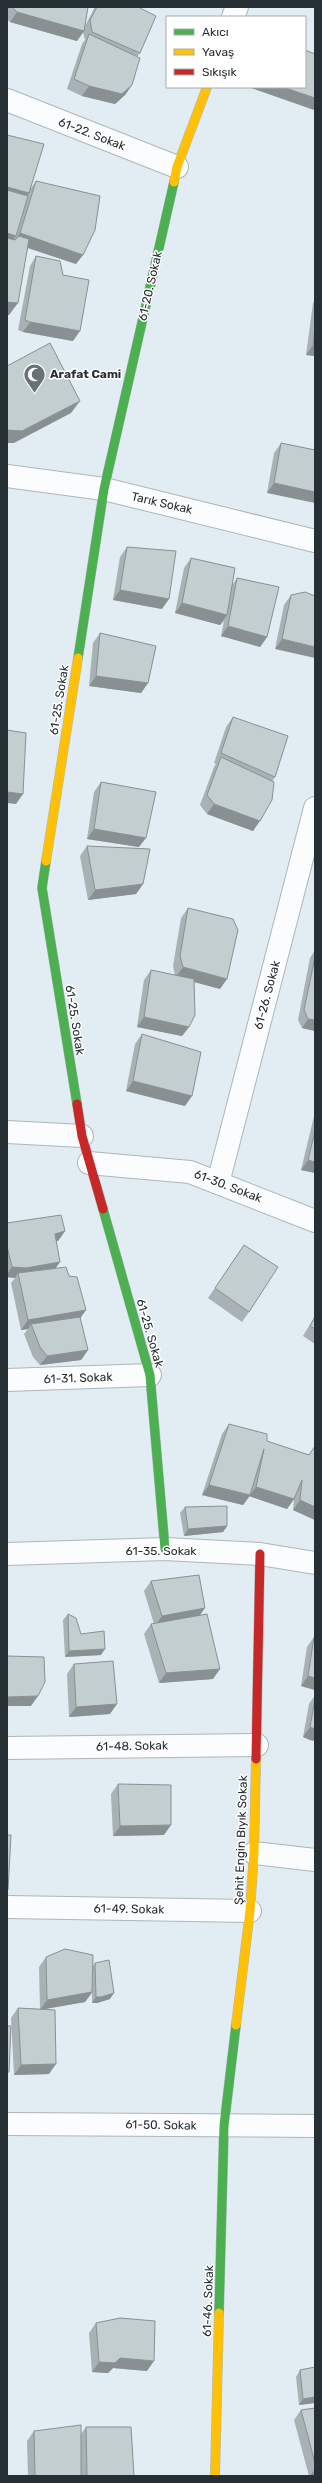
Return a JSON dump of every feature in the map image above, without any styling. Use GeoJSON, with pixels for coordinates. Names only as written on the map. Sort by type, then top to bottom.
{"type":"FeatureCollection","features":[{"type":"Feature","properties":{"kind":"street","name":"61-20. Sokak"},"geometry":{"type":"LineString","coordinates":[[104,489],[178,167],[207,88]]}},
{"type":"Feature","properties":{"kind":"street","name":"61-22. Sokak"},"geometry":{"type":"LineString","coordinates":[[7,100],[178,167]]}},
{"type":"Feature","properties":{"kind":"street","name":"Tarık Sokak"},"geometry":{"type":"LineString","coordinates":[[7,476],[104,489],[315,541]]}},
{"type":"Feature","properties":{"kind":"street","name":"61-25. Sokak"},"geometry":{"type":"LineString","coordinates":[[104,489],[42,888],[82,1136],[150,1375],[166,1549]]}},
{"type":"Feature","properties":{"kind":"street","name":"61-26. Sokak"},"geometry":{"type":"LineString","coordinates":[[218,1183],[307,879],[315,808]]}},
{"type":"Feature","properties":{"kind":"street"},"geometry":{"type":"LineString","coordinates":[[7,1132],[82,1136]]}},
{"type":"Feature","properties":{"kind":"street","name":"61-30. Sokak"},"geometry":{"type":"LineString","coordinates":[[89,1163],[190,1172],[315,1221]]}},
{"type":"Feature","properties":{"kind":"street","name":"61-31. Sokak"},"geometry":{"type":"LineString","coordinates":[[7,1380],[150,1375]]}},
{"type":"Feature","properties":{"kind":"street","name":"61-35. Sokak"},"geometry":{"type":"LineString","coordinates":[[7,1554],[166,1549],[260,1554],[315,1563]]}},
{"type":"Feature","properties":{"kind":"street","name":"Şehit Engin Bıyık Sokak"},"geometry":{"type":"LineString","coordinates":[[224,2126],[250,1911],[254,1853],[260,1554]]}},
{"type":"Feature","properties":{"kind":"street","name":"61-48. Sokak"},"geometry":{"type":"LineString","coordinates":[[7,1748],[257,1745]]}},
{"type":"Feature","properties":{"kind":"street"},"geometry":{"type":"LineString","coordinates":[[254,1853],[315,1860]]}},
{"type":"Feature","properties":{"kind":"street","name":"61-49. Sokak"},"geometry":{"type":"LineString","coordinates":[[7,1907],[250,1911]]}},
{"type":"Feature","properties":{"kind":"street","name":"61-50. Sokak"},"geometry":{"type":"LineString","coordinates":[[7,2124],[315,2126]]}},
{"type":"Feature","properties":{"kind":"street","name":"61-46. Sokak"},"geometry":{"type":"LineString","coordinates":[[215,2476],[224,2126]]}},
{"type":"Feature","properties":{"kind":"building"},"geometry":{"type":"Polygon","coordinates":[[[12,7],[88,7],[84,31],[17,12],[12,7]]]}},
{"type":"Feature","properties":{"kind":"building"},"geometry":{"type":"Polygon","coordinates":[[[97,7],[140,7],[156,16],[140,53],[92,32],[90,20],[97,7]]]}},
{"type":"Feature","properties":{"kind":"building"},"geometry":{"type":"Polygon","coordinates":[[[89,34],[140,58],[132,85],[122,94],[89,86],[74,79],[89,34]]]}},
{"type":"Feature","properties":{"kind":"building"},"geometry":{"type":"Polygon","coordinates":[[[306,50],[315,54],[315,98],[286,88],[306,88],[306,50]]]}},
{"type":"Feature","properties":{"kind":"building"},"geometry":{"type":"Polygon","coordinates":[[[7,135],[44,144],[29,193],[7,187],[7,135]]]}},
{"type":"Feature","properties":{"kind":"building"},"geometry":{"type":"Polygon","coordinates":[[[36,181],[100,196],[95,230],[83,255],[20,233],[36,181]]]}},
{"type":"Feature","properties":{"kind":"building"},"geometry":{"type":"Polygon","coordinates":[[[7,190],[28,196],[16,236],[7,233],[7,190]]]}},
{"type":"Feature","properties":{"kind":"building"},"geometry":{"type":"Polygon","coordinates":[[[19,236],[29,239],[18,303],[7,302],[7,238],[15,240],[19,236]]]}},
{"type":"Feature","properties":{"kind":"building"},"geometry":{"type":"Polygon","coordinates":[[[36,256],[60,261],[63,275],[89,280],[80,331],[25,320],[36,256]]]}},
{"type":"Feature","properties":{"kind":"building"},"geometry":{"type":"Polygon","coordinates":[[[315,328],[315,345],[313,345],[315,328]]]}},
{"type":"Feature","properties":{"kind":"building","name":"Arafat Cami"},"geometry":{"type":"Polygon","coordinates":[[[50,343],[80,401],[22,431],[7,430],[7,366],[50,343]]]}},
{"type":"Feature","properties":{"kind":"building"},"geometry":{"type":"Polygon","coordinates":[[[281,443],[315,450],[315,492],[274,483],[281,443]]]}},
{"type":"Feature","properties":{"kind":"building"},"geometry":{"type":"Polygon","coordinates":[[[127,547],[176,551],[169,599],[120,590],[127,547]]]}},
{"type":"Feature","properties":{"kind":"building"},"geometry":{"type":"Polygon","coordinates":[[[191,558],[235,568],[227,615],[182,603],[191,558]]]}},
{"type":"Feature","properties":{"kind":"building"},"geometry":{"type":"Polygon","coordinates":[[[237,578],[279,587],[267,637],[228,626],[237,578]]]}},
{"type":"Feature","properties":{"kind":"building"},"geometry":{"type":"Polygon","coordinates":[[[305,592],[315,596],[315,647],[282,639],[291,595],[305,592]]]}},
{"type":"Feature","properties":{"kind":"building"},"geometry":{"type":"Polygon","coordinates":[[[100,633],[156,646],[148,683],[96,676],[100,633]]]}},
{"type":"Feature","properties":{"kind":"building"},"geometry":{"type":"Polygon","coordinates":[[[233,717],[288,736],[275,777],[221,753],[233,717]]]}},
{"type":"Feature","properties":{"kind":"building"},"geometry":{"type":"Polygon","coordinates":[[[7,730],[26,733],[23,794],[7,792],[7,730]]]}},
{"type":"Feature","properties":{"kind":"building"},"geometry":{"type":"Polygon","coordinates":[[[221,757],[274,782],[272,800],[260,821],[214,804],[207,795],[221,757]]]}},
{"type":"Feature","properties":{"kind":"building"},"geometry":{"type":"Polygon","coordinates":[[[101,782],[156,792],[146,838],[94,829],[101,782]]]}},
{"type":"Feature","properties":{"kind":"building"},"geometry":{"type":"Polygon","coordinates":[[[87,846],[150,849],[143,884],[95,890],[87,846]]]}},
{"type":"Feature","properties":{"kind":"building"},"geometry":{"type":"Polygon","coordinates":[[[188,908],[233,919],[238,930],[227,979],[183,967],[180,956],[188,908]]]}},
{"type":"Feature","properties":{"kind":"building"},"geometry":{"type":"Polygon","coordinates":[[[315,957],[315,1020],[308,1019],[304,1010],[315,957]]]}},
{"type":"Feature","properties":{"kind":"building"},"geometry":{"type":"Polygon","coordinates":[[[151,970],[194,979],[195,1015],[189,1027],[144,1017],[151,970]]]}},
{"type":"Feature","properties":{"kind":"building"},"geometry":{"type":"Polygon","coordinates":[[[142,1034],[201,1052],[192,1096],[133,1081],[142,1034]]]}},
{"type":"Feature","properties":{"kind":"building"},"geometry":{"type":"Polygon","coordinates":[[[315,1131],[315,1162],[308,1160],[315,1131]]]}},
{"type":"Feature","properties":{"kind":"building"},"geometry":{"type":"Polygon","coordinates":[[[61,1215],[65,1231],[55,1234],[60,1262],[26,1268],[12,1267],[7,1246],[7,1223],[61,1215]]]}},
{"type":"Feature","properties":{"kind":"building"},"geometry":{"type":"Polygon","coordinates":[[[244,1245],[278,1267],[249,1312],[215,1288],[244,1245]]]}},
{"type":"Feature","properties":{"kind":"building"},"geometry":{"type":"Polygon","coordinates":[[[66,1267],[69,1276],[77,1277],[86,1310],[28,1320],[18,1273],[66,1267]]]}},
{"type":"Feature","properties":{"kind":"building"},"geometry":{"type":"Polygon","coordinates":[[[80,1317],[88,1350],[47,1356],[40,1347],[31,1324],[80,1317]]]}},
{"type":"Feature","properties":{"kind":"building"},"geometry":{"type":"Polygon","coordinates":[[[315,1317],[315,1329],[310,1326],[315,1317]]]}},
{"type":"Feature","properties":{"kind":"building"},"geometry":{"type":"Polygon","coordinates":[[[229,1424],[267,1434],[267,1441],[309,1455],[315,1446],[315,1507],[300,1500],[302,1480],[294,1499],[256,1487],[264,1449],[250,1495],[209,1485],[229,1424]]]}},
{"type":"Feature","properties":{"kind":"building"},"geometry":{"type":"Polygon","coordinates":[[[227,1506],[227,1526],[188,1529],[185,1507],[227,1506]]]}},
{"type":"Feature","properties":{"kind":"building"},"geometry":{"type":"Polygon","coordinates":[[[199,1575],[205,1608],[162,1616],[151,1581],[199,1575]]]}},
{"type":"Feature","properties":{"kind":"building"},"geometry":{"type":"Polygon","coordinates":[[[68,1614],[76,1618],[81,1634],[104,1631],[105,1649],[69,1651],[68,1614]]]}},
{"type":"Feature","properties":{"kind":"building"},"geometry":{"type":"Polygon","coordinates":[[[207,1614],[220,1669],[166,1673],[151,1624],[207,1614]]]}},
{"type":"Feature","properties":{"kind":"building"},"geometry":{"type":"Polygon","coordinates":[[[315,1637],[315,1678],[308,1676],[315,1637]]]}},
{"type":"Feature","properties":{"kind":"building"},"geometry":{"type":"Polygon","coordinates":[[[7,1656],[44,1657],[45,1682],[38,1696],[7,1697],[7,1656]]]}},
{"type":"Feature","properties":{"kind":"building"},"geometry":{"type":"Polygon","coordinates":[[[113,1661],[117,1704],[76,1707],[74,1664],[113,1661]]]}},
{"type":"Feature","properties":{"kind":"building"},"geometry":{"type":"Polygon","coordinates":[[[315,1699],[315,1729],[310,1727],[315,1699]]]}},
{"type":"Feature","properties":{"kind":"building"},"geometry":{"type":"Polygon","coordinates":[[[118,1784],[171,1785],[171,1825],[120,1826],[118,1784]]]}},
{"type":"Feature","properties":{"kind":"building"},"geometry":{"type":"Polygon","coordinates":[[[7,1835],[11,1835],[8,1890],[7,1890],[7,1835]]]}},
{"type":"Feature","properties":{"kind":"building"},"geometry":{"type":"Polygon","coordinates":[[[65,1949],[93,1955],[92,1992],[47,2000],[46,1957],[65,1949]]]}},
{"type":"Feature","properties":{"kind":"building"},"geometry":{"type":"Polygon","coordinates":[[[109,1960],[114,1993],[96,1997],[95,1963],[109,1960]]]}},
{"type":"Feature","properties":{"kind":"building"},"geometry":{"type":"Polygon","coordinates":[[[18,2008],[55,2010],[56,2064],[21,2065],[18,2008]]]}},
{"type":"Feature","properties":{"kind":"building"},"geometry":{"type":"Polygon","coordinates":[[[7,2026],[11,2026],[9,2072],[7,2072],[7,2026]]]}},
{"type":"Feature","properties":{"kind":"building"},"geometry":{"type":"Polygon","coordinates":[[[120,2318],[155,2321],[154,2361],[120,2358],[115,2363],[99,2362],[96,2323],[120,2318]]]}},
{"type":"Feature","properties":{"kind":"building"},"geometry":{"type":"Polygon","coordinates":[[[315,2367],[315,2397],[303,2399],[300,2370],[315,2367]]]}},
{"type":"Feature","properties":{"kind":"building"},"geometry":{"type":"Polygon","coordinates":[[[315,2408],[315,2463],[301,2410],[315,2408]]]}},
{"type":"Feature","properties":{"kind":"building"},"geometry":{"type":"Polygon","coordinates":[[[81,2425],[81,2476],[35,2476],[34,2431],[81,2425]]]}},
{"type":"Feature","properties":{"kind":"building"},"geometry":{"type":"Polygon","coordinates":[[[86,2427],[131,2427],[134,2476],[87,2476],[86,2427]]]}},
{"type":"Feature","properties":{"kind":"traffic: fast"},"geometry":{"type":"LineString","coordinates":[[78,658],[104,489],[174,182]]}},
{"type":"Feature","properties":{"kind":"traffic: fast"},"geometry":{"type":"LineString","coordinates":[[46,861],[42,888],[77,1104]]}},
{"type":"Feature","properties":{"kind":"traffic: fast"},"geometry":{"type":"LineString","coordinates":[[103,1209],[150,1375],[165,1549]]}},
{"type":"Feature","properties":{"kind":"traffic: fast"},"geometry":{"type":"LineString","coordinates":[[219,2313],[224,2126],[236,2025]]}},
{"type":"Feature","properties":{"kind":"traffic: slow"},"geometry":{"type":"LineString","coordinates":[[174,182],[177,167],[207,88]]}},
{"type":"Feature","properties":{"kind":"traffic: slow"},"geometry":{"type":"LineString","coordinates":[[46,861],[78,658]]}},
{"type":"Feature","properties":{"kind":"traffic: slow"},"geometry":{"type":"LineString","coordinates":[[236,2025],[250,1911],[254,1853],[256,1759]]}},
{"type":"Feature","properties":{"kind":"traffic: slow"},"geometry":{"type":"LineString","coordinates":[[215,2476],[219,2313]]}},
{"type":"Feature","properties":{"kind":"traffic: jam"},"geometry":{"type":"LineString","coordinates":[[77,1104],[82,1136],[103,1209]]}},
{"type":"Feature","properties":{"kind":"traffic: jam"},"geometry":{"type":"LineString","coordinates":[[256,1759],[260,1554]]}},
{"type":"Feature","properties":{"kind":"place","name":"Arafat Cami"},"geometry":{"type":"Point","coordinates":[34,394]}}]}
